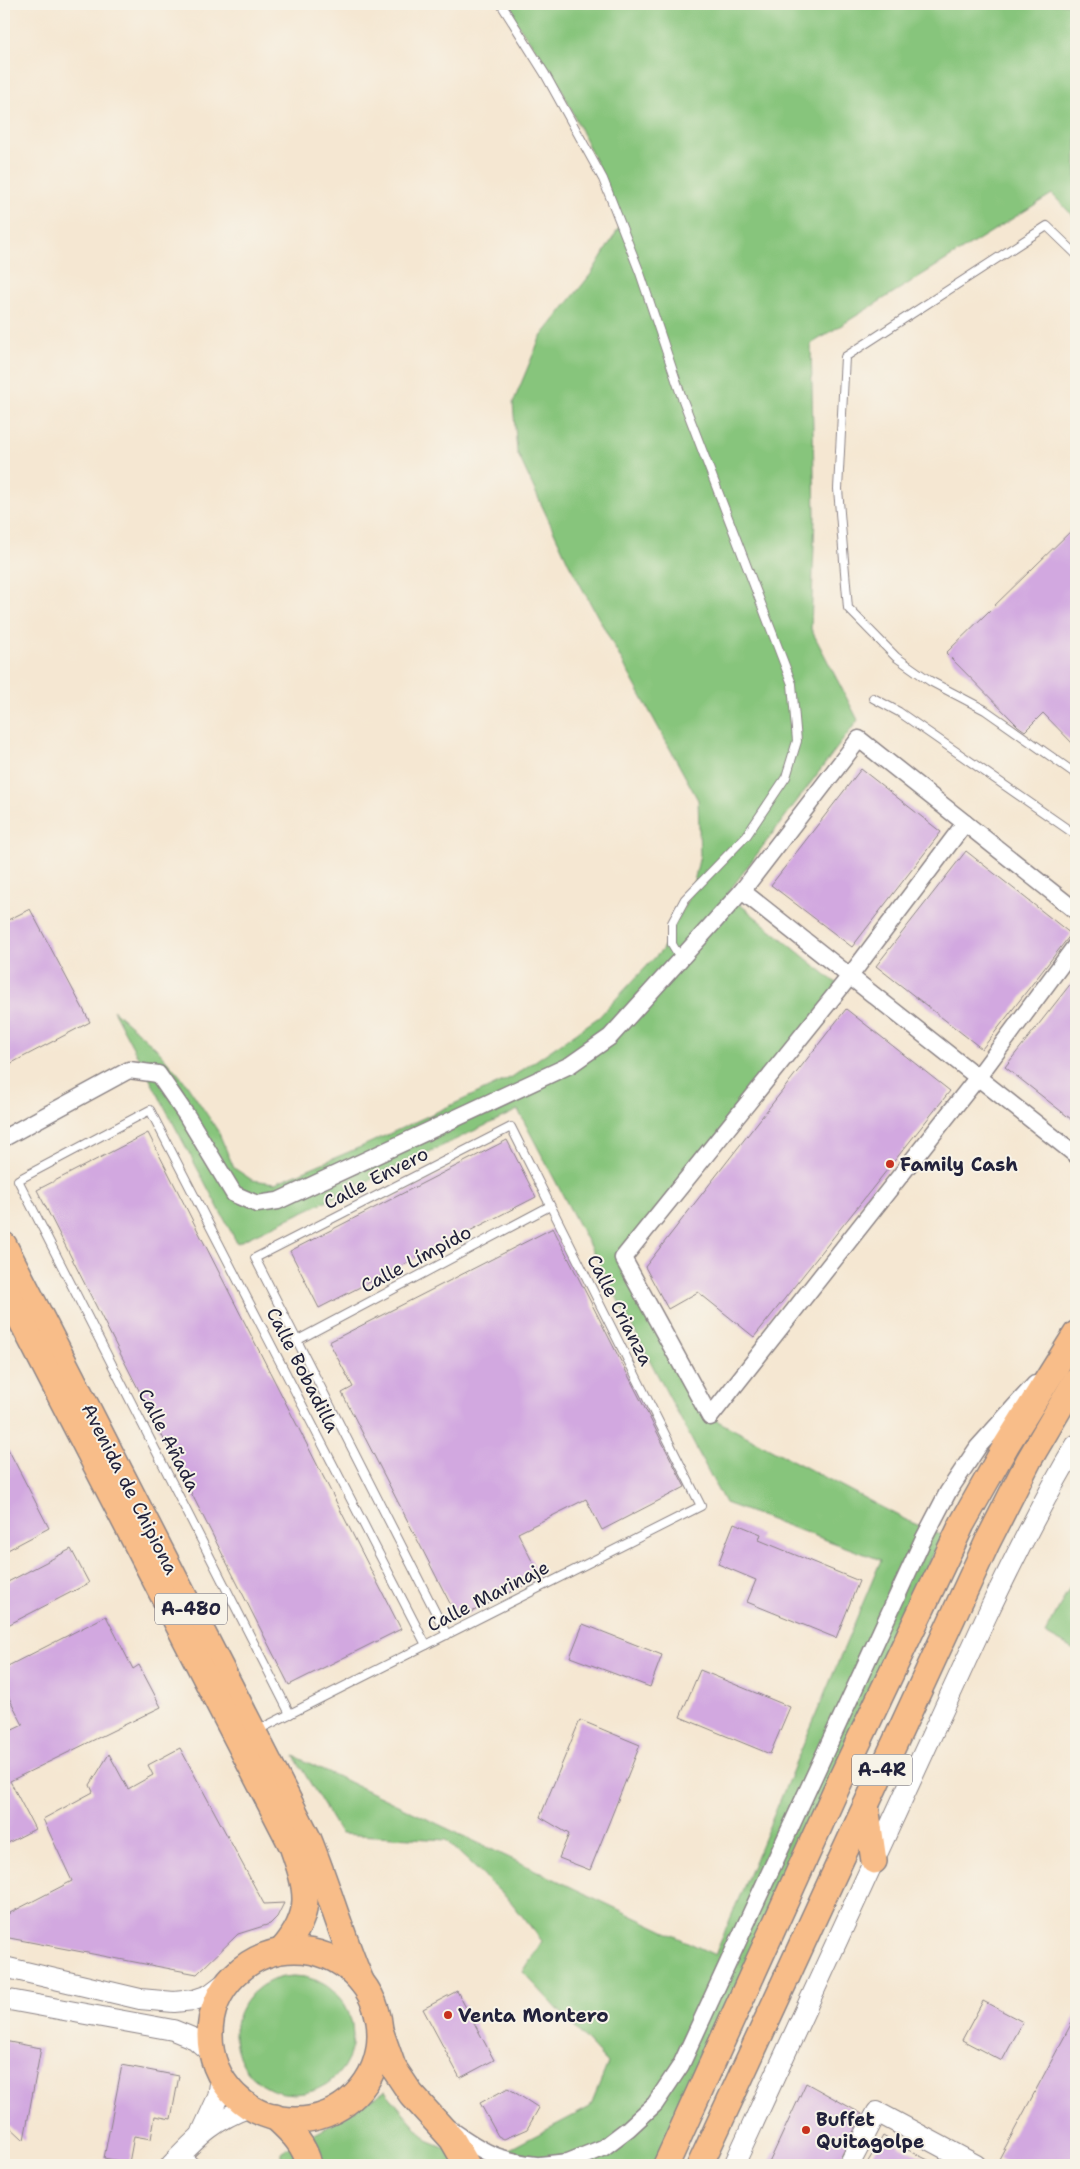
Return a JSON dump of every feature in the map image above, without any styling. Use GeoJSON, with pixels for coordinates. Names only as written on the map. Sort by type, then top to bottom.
{"type":"FeatureCollection","features":[{"type":"Feature","properties":{"kind":"main road","name":"Avenida de Chipiona"},"geometry":{"type":"LineString","coordinates":[[4,1245],[309,1840],[328,1889],[342,1935],[361,1981]]}},
{"type":"Feature","properties":{"kind":"main road","name":"Avenida de Chipiona"},"geometry":{"type":"LineString","coordinates":[[4,1287],[292,1846],[304,1883],[304,1912],[295,1935],[282,1950]]}},
{"type":"Feature","properties":{"kind":"main road","name":"A-4R"},"geometry":{"type":"LineString","coordinates":[[666,2165],[839,1783],[962,1524],[1007,1444],[1076,1334]]}},
{"type":"Feature","properties":{"kind":"main road","name":"A-4R"},"geometry":{"type":"LineString","coordinates":[[700,2165],[986,1543],[1028,1460],[1076,1380]]}},
{"type":"Feature","properties":{"kind":"main road"},"geometry":{"type":"LineString","coordinates":[[866,1806],[874,1861]]}},
{"type":"Feature","properties":{"kind":"main road"},"geometry":{"type":"LineString","coordinates":[[380,2029],[379,2051],[371,2073],[352,2097],[341,2107],[320,2116],[297,2120],[274,2117],[250,2107],[234,2094],[221,2077],[212,2054],[210,2034],[212,2014],[219,1995],[230,1979],[245,1965],[263,1955],[282,1950],[304,1950],[326,1955],[345,1966],[361,1981],[374,2003],[380,2029],[393,2067],[411,2094],[434,2117],[452,2139],[467,2165]]}},
{"type":"Feature","properties":{"kind":"main road"},"geometry":{"type":"LineString","coordinates":[[274,2117],[294,2134],[304,2150],[309,2165]]}},
{"type":"Feature","properties":{"kind":"street"},"geometry":{"type":"LineString","coordinates":[[4,1138],[129,1070],[158,1074],[187,1116],[234,1194],[257,1204],[278,1201],[570,1065],[610,1037],[742,892],[859,739],[1076,911]]}},
{"type":"Feature","properties":{"kind":"street"},"geometry":{"type":"LineString","coordinates":[[965,823],[850,976],[623,1258],[710,1416],[978,1077],[1076,945]]}},
{"type":"Feature","properties":{"kind":"street"},"geometry":{"type":"LineString","coordinates":[[742,892],[1073,1154]]}},
{"type":"Feature","properties":{"kind":"street"},"geometry":{"type":"LineString","coordinates":[[434,2117],[481,2151],[510,2162],[538,2165],[568,2162],[603,2148],[628,2129],[655,2104],[681,2065],[926,1534],[948,1492],[978,1447],[1062,1355]]}},
{"type":"Feature","properties":{"kind":"street"},"geometry":{"type":"LineString","coordinates":[[734,2165],[1018,1551],[1076,1445]]}},
{"type":"Feature","properties":{"kind":"street"},"geometry":{"type":"LineString","coordinates":[[4,1967],[140,1999],[174,2002],[194,2000],[209,1995],[230,1979]]}},
{"type":"Feature","properties":{"kind":"street"},"geometry":{"type":"LineString","coordinates":[[4,1999],[173,2030],[195,2038],[212,2054]]}},
{"type":"Feature","properties":{"kind":"street"},"geometry":{"type":"LineString","coordinates":[[184,2161],[202,2132],[218,2097],[221,2077]]}},
{"type":"Feature","properties":{"kind":"street"},"geometry":{"type":"LineString","coordinates":[[202,2132],[232,2113],[250,2107]]}},
{"type":"Feature","properties":{"kind":"street"},"geometry":{"type":"LineString","coordinates":[[849,2165],[877,2112],[976,2165]]}},
{"type":"Feature","properties":{"kind":"lane"},"geometry":{"type":"LineString","coordinates":[[502,4],[545,74],[603,179],[640,273],[681,395],[792,684],[797,741],[786,777],[747,835],[685,899],[672,923],[672,944],[681,959]]}},
{"type":"Feature","properties":{"kind":"lane"},"geometry":{"type":"LineString","coordinates":[[1076,254],[1047,226],[845,358],[838,489],[848,608],[896,657],[930,681],[985,710],[1076,774]]}},
{"type":"Feature","properties":{"kind":"lane"},"geometry":{"type":"LineString","coordinates":[[873,698],[899,712],[1076,835]]}},
{"type":"Feature","properties":{"kind":"lane","name":"Calle Bobadilla"},"geometry":{"type":"LineString","coordinates":[[18,1180],[150,1110],[426,1645]]}},
{"type":"Feature","properties":{"kind":"lane","name":"Calle Crianza"},"geometry":{"type":"LineString","coordinates":[[511,1128],[701,1506]]}},
{"type":"Feature","properties":{"kind":"lane","name":"Calle Envero"},"geometry":{"type":"LineString","coordinates":[[255,1258],[511,1128]]}},
{"type":"Feature","properties":{"kind":"lane","name":"Calle Añada"},"geometry":{"type":"LineString","coordinates":[[18,1180],[290,1714]]}},
{"type":"Feature","properties":{"kind":"lane","name":"Calle Límpido"},"geometry":{"type":"LineString","coordinates":[[296,1341],[550,1206]]}},
{"type":"Feature","properties":{"kind":"lane","name":"Calle Bobadilla"},"geometry":{"type":"LineString","coordinates":[[255,1258],[447,1635]]}},
{"type":"Feature","properties":{"kind":"lane","name":"Calle Marinaje"},"geometry":{"type":"LineString","coordinates":[[254,1732],[701,1506]]}},
{"type":"Feature","properties":{"kind":"green space"},"geometry":{"type":"Polygon","coordinates":[[[503,4],[1076,4],[1076,219],[1052,194],[811,344],[815,516],[811,629],[858,720],[727,894],[841,987],[623,1258],[710,1417],[906,1520],[943,1536],[925,1570],[655,2165],[281,2165],[281,2152],[326,2128],[385,2091],[427,2140],[483,2163],[590,2107],[608,2063],[523,1972],[542,1941],[511,1902],[446,1840],[341,1834],[294,1756],[715,1955],[881,1560],[725,1503],[518,1110],[237,1243],[113,1010],[155,1047],[186,1083],[218,1131],[234,1168],[252,1180],[275,1183],[363,1146],[512,1077],[599,1017],[662,950],[692,891],[700,855],[698,800],[569,564],[517,452],[513,403],[540,338],[591,274],[623,221],[557,79],[503,4]]]}},
{"type":"Feature","properties":{"kind":"green space"},"geometry":{"type":"Polygon","coordinates":[[[1076,1575],[1076,1651],[1045,1634],[1076,1575]]]}},
{"type":"Feature","properties":{"kind":"green space"},"geometry":{"type":"Polygon","coordinates":[[[294,1976],[316,1981],[336,1993],[348,2013],[353,2035],[348,2057],[336,2077],[316,2089],[294,2094],[272,2089],[252,2077],[240,2057],[235,2035],[240,2013],[252,1993],[272,1981],[294,1976]]]}},
{"type":"Feature","properties":{"kind":"building"},"geometry":{"type":"Polygon","coordinates":[[[1076,526],[1076,747],[1043,713],[1025,731],[1018,726],[946,653],[1076,526]]]}},
{"type":"Feature","properties":{"kind":"building"},"geometry":{"type":"Polygon","coordinates":[[[861,769],[941,832],[852,947],[771,885],[861,769]]]}},
{"type":"Feature","properties":{"kind":"building"},"geometry":{"type":"Polygon","coordinates":[[[966,851],[1071,934],[982,1049],[876,966],[966,851]]]}},
{"type":"Feature","properties":{"kind":"building"},"geometry":{"type":"Polygon","coordinates":[[[30,909],[90,1022],[4,1067],[4,922],[30,909]]]}},
{"type":"Feature","properties":{"kind":"building"},"geometry":{"type":"Polygon","coordinates":[[[1076,977],[1076,1123],[1005,1067],[1076,977]]]}},
{"type":"Feature","properties":{"kind":"building"},"geometry":{"type":"Polygon","coordinates":[[[846,1009],[950,1091],[754,1337],[698,1292],[668,1309],[645,1267],[846,1009]]]}},
{"type":"Feature","properties":{"kind":"building"},"geometry":{"type":"Polygon","coordinates":[[[148,1133],[401,1629],[289,1685],[37,1190],[148,1133]]]}},
{"type":"Feature","properties":{"kind":"building"},"geometry":{"type":"Polygon","coordinates":[[[507,1140],[536,1197],[319,1308],[290,1251],[507,1140]]]}},
{"type":"Feature","properties":{"kind":"building"},"geometry":{"type":"Polygon","coordinates":[[[553,1228],[685,1487],[602,1530],[586,1499],[518,1533],[540,1577],[458,1619],[342,1393],[353,1387],[329,1342],[553,1228]]]}},
{"type":"Feature","properties":{"kind":"building"},"geometry":{"type":"Polygon","coordinates":[[[4,1441],[49,1528],[4,1552],[4,1441]]]}},
{"type":"Feature","properties":{"kind":"building"},"geometry":{"type":"Polygon","coordinates":[[[734,1523],[761,1534],[759,1540],[859,1581],[836,1638],[747,1602],[756,1580],[718,1564],[734,1523]]]}},
{"type":"Feature","properties":{"kind":"building"},"geometry":{"type":"Polygon","coordinates":[[[71,1549],[89,1583],[4,1627],[4,1584],[71,1549]]]}},
{"type":"Feature","properties":{"kind":"building"},"geometry":{"type":"Polygon","coordinates":[[[106,1616],[133,1669],[139,1665],[161,1707],[10,1781],[35,1829],[4,1845],[4,1734],[23,1725],[4,1688],[4,1668],[106,1616]]]}},
{"type":"Feature","properties":{"kind":"building"},"geometry":{"type":"Polygon","coordinates":[[[583,1624],[662,1655],[650,1687],[570,1657],[583,1624]]]}},
{"type":"Feature","properties":{"kind":"building"},"geometry":{"type":"Polygon","coordinates":[[[700,1670],[790,1707],[770,1754],[680,1717],[700,1670]]]}},
{"type":"Feature","properties":{"kind":"building"},"geometry":{"type":"Polygon","coordinates":[[[580,1720],[640,1745],[590,1870],[559,1858],[569,1834],[540,1817],[580,1720]]]}},
{"type":"Feature","properties":{"kind":"building"},"geometry":{"type":"Polygon","coordinates":[[[180,1748],[264,1904],[284,1903],[277,1917],[270,1924],[238,1934],[197,1974],[4,1937],[6,1915],[72,1881],[43,1819],[93,1792],[90,1785],[109,1754],[128,1789],[153,1775],[148,1765],[180,1748]]]}},
{"type":"Feature","properties":{"kind":"building"},"geometry":{"type":"Polygon","coordinates":[[[457,1991],[494,2060],[460,2078],[423,2009],[457,1991]]]}},
{"type":"Feature","properties":{"kind":"building"},"geometry":{"type":"Polygon","coordinates":[[[983,2001],[1023,2022],[1002,2061],[962,2040],[983,2001]]]}},
{"type":"Feature","properties":{"kind":"building"},"geometry":{"type":"Polygon","coordinates":[[[1076,2015],[1076,2165],[1010,2165],[999,2159],[1076,2015]]]}},
{"type":"Feature","properties":{"kind":"building"},"geometry":{"type":"Polygon","coordinates":[[[4,2041],[41,2048],[24,2140],[4,2121],[4,2041]]]}},
{"type":"Feature","properties":{"kind":"building"},"geometry":{"type":"Polygon","coordinates":[[[122,2065],[179,2076],[171,2119],[155,2116],[151,2139],[134,2136],[129,2163],[104,2158],[122,2065]]]}},
{"type":"Feature","properties":{"kind":"building"},"geometry":{"type":"Polygon","coordinates":[[[806,2083],[862,2114],[837,2165],[768,2165],[806,2083]]]}},
{"type":"Feature","properties":{"kind":"building"},"geometry":{"type":"Polygon","coordinates":[[[508,2088],[539,2108],[527,2129],[504,2139],[498,2136],[480,2103],[508,2088]]]}},
{"type":"Feature","properties":{"kind":"building"},"geometry":{"type":"Polygon","coordinates":[[[883,2136],[900,2146],[938,2165],[866,2165],[883,2136]]]}},
{"type":"Feature","properties":{"kind":"place","name":"Family Cash"},"geometry":{"type":"Point","coordinates":[890,1164]}},
{"type":"Feature","properties":{"kind":"place","name":"Venta Montero"},"geometry":{"type":"Point","coordinates":[448,2015]}},
{"type":"Feature","properties":{"kind":"place","name":"Buffet Quitagolpe"},"geometry":{"type":"Point","coordinates":[806,2130]}}]}
